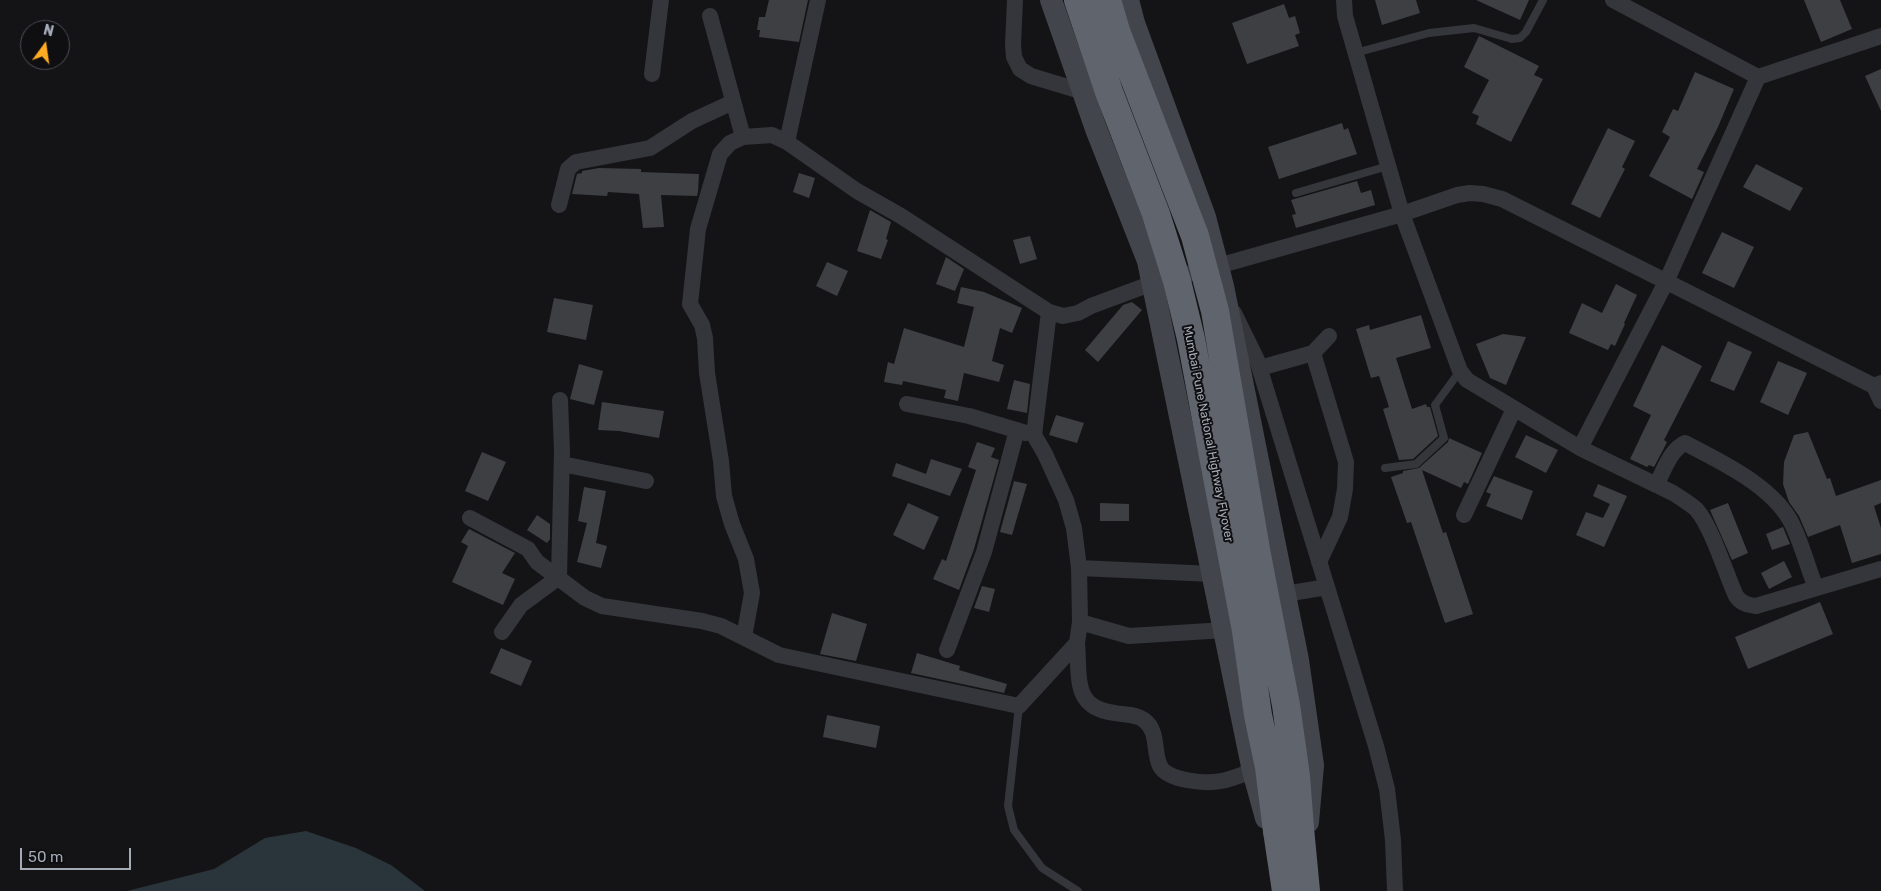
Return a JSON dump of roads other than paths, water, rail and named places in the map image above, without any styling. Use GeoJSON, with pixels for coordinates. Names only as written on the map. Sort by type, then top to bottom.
{"type":"FeatureCollection","features":[{"type":"Feature","properties":{"kind":"highway","name":"Mumbai Pune National Highway Flyover"},"geometry":{"type":"LineString","coordinates":[[1078,0],[1109,92],[1156,214],[1177,281],[1191,339],[1246,631],[1258,715],[1269,767],[1288,829],[1295,886]]}},
{"type":"Feature","properties":{"kind":"highway","name":"Mumbai Pune National Highway Flyover"},"geometry":{"type":"LineString","coordinates":[[1107,0],[1116,31],[1194,236],[1215,311],[1257,555],[1286,705],[1296,776],[1288,829]]}},
{"type":"Feature","properties":{"kind":"main road"},"geometry":{"type":"LineString","coordinates":[[1051,0],[1148,261],[1253,771],[1295,886]]}},
{"type":"Feature","properties":{"kind":"main road"},"geometry":{"type":"LineString","coordinates":[[1128,0],[1134,23],[1204,217],[1226,297],[1298,660],[1313,765],[1295,886]]}},
{"type":"Feature","properties":{"kind":"street"},"geometry":{"type":"LineString","coordinates":[[652,74],[661,0]]}},
{"type":"Feature","properties":{"kind":"street"},"geometry":{"type":"LineString","coordinates":[[787,142],[818,0]]}},
{"type":"Feature","properties":{"kind":"street"},"geometry":{"type":"LineString","coordinates":[[1015,0],[1013,45],[1014,57],[1020,69],[1031,76],[1084,92]]}},
{"type":"Feature","properties":{"kind":"street"},"geometry":{"type":"LineString","coordinates":[[1344,0],[1345,16],[1355,54],[1402,214],[1460,371],[1467,380],[1580,448],[1687,502],[1705,522],[1736,596],[1740,601],[1756,606],[1881,569]]}},
{"type":"Feature","properties":{"kind":"street"},"geometry":{"type":"LineString","coordinates":[[1613,0],[1758,77],[1881,36]]}},
{"type":"Feature","properties":{"kind":"street"},"geometry":{"type":"LineString","coordinates":[[710,16],[742,137]]}},
{"type":"Feature","properties":{"kind":"street"},"geometry":{"type":"LineString","coordinates":[[1580,448],[1666,282],[1758,77]]}},
{"type":"Feature","properties":{"kind":"street"},"geometry":{"type":"LineString","coordinates":[[559,205],[568,170],[576,162],[650,148],[692,122],[733,102]]}},
{"type":"Feature","properties":{"kind":"street"},"geometry":{"type":"LineString","coordinates":[[744,637],[752,592],[746,559],[732,524],[724,496],[721,461],[707,373],[705,338],[702,325],[690,304],[698,229],[720,154],[730,143],[742,137],[772,135],[787,142],[857,191],[901,216],[1049,312],[1063,316],[1078,313],[1091,306],[1153,283],[1402,214],[1458,195],[1470,193],[1483,194],[1502,199],[1666,282],[1877,384],[1881,401]]}},
{"type":"Feature","properties":{"kind":"street"},"geometry":{"type":"LineString","coordinates":[[1226,297],[1260,368],[1376,746],[1387,789],[1393,840],[1395,891]]}},
{"type":"Feature","properties":{"kind":"street"},"geometry":{"type":"LineString","coordinates":[[1049,312],[1034,435],[1046,454],[1066,500],[1074,528],[1079,568],[1080,622],[1078,643],[1080,690],[1087,703],[1104,712],[1139,716],[1146,722],[1153,733],[1160,766],[1166,773],[1178,778],[1194,781],[1220,782],[1253,771]]}},
{"type":"Feature","properties":{"kind":"street"},"geometry":{"type":"LineString","coordinates":[[1260,368],[1313,353],[1329,336]]}},
{"type":"Feature","properties":{"kind":"street"},"geometry":{"type":"LineString","coordinates":[[1313,353],[1346,462],[1345,489],[1340,517],[1319,562]]}},
{"type":"Feature","properties":{"kind":"street"},"geometry":{"type":"LineString","coordinates":[[558,577],[562,464],[560,400]]}},
{"type":"Feature","properties":{"kind":"street"},"geometry":{"type":"LineString","coordinates":[[907,404],[969,416],[1034,435]]}},
{"type":"Feature","properties":{"kind":"street"},"geometry":{"type":"LineString","coordinates":[[1464,515],[1514,409]]}},
{"type":"Feature","properties":{"kind":"street"},"geometry":{"type":"LineString","coordinates":[[947,650],[984,552],[1016,430]]}},
{"type":"Feature","properties":{"kind":"street"},"geometry":{"type":"LineString","coordinates":[[1656,485],[1678,446],[1686,443],[1752,481],[1773,499],[1790,519],[1816,588]]}},
{"type":"Feature","properties":{"kind":"street"},"geometry":{"type":"LineString","coordinates":[[562,464],[646,481]]}},
{"type":"Feature","properties":{"kind":"street"},"geometry":{"type":"LineString","coordinates":[[470,518],[528,549],[537,562],[585,598],[602,606],[702,621],[721,626],[779,655],[1019,706],[1078,643]]}},
{"type":"Feature","properties":{"kind":"street"},"geometry":{"type":"LineString","coordinates":[[1079,568],[1212,574]]}},
{"type":"Feature","properties":{"kind":"street"},"geometry":{"type":"LineString","coordinates":[[502,632],[522,605],[558,577]]}},
{"type":"Feature","properties":{"kind":"street"},"geometry":{"type":"LineString","coordinates":[[1285,594],[1327,587]]}},
{"type":"Feature","properties":{"kind":"street"},"geometry":{"type":"LineString","coordinates":[[1080,622],[1129,636],[1225,630]]}},
{"type":"Feature","properties":{"kind":"lane"},"geometry":{"type":"LineString","coordinates":[[1355,54],[1428,33],[1474,28],[1512,39],[1520,38],[1526,32],[1543,0]]}},
{"type":"Feature","properties":{"kind":"lane"},"geometry":{"type":"LineString","coordinates":[[1296,193],[1388,166]]}},
{"type":"Feature","properties":{"kind":"lane"},"geometry":{"type":"LineString","coordinates":[[1385,468],[1416,464],[1444,438],[1435,405],[1460,371]]}},
{"type":"Feature","properties":{"kind":"lane"},"geometry":{"type":"LineString","coordinates":[[1019,706],[1008,806],[1014,830],[1042,868],[1078,891]]}}]}
